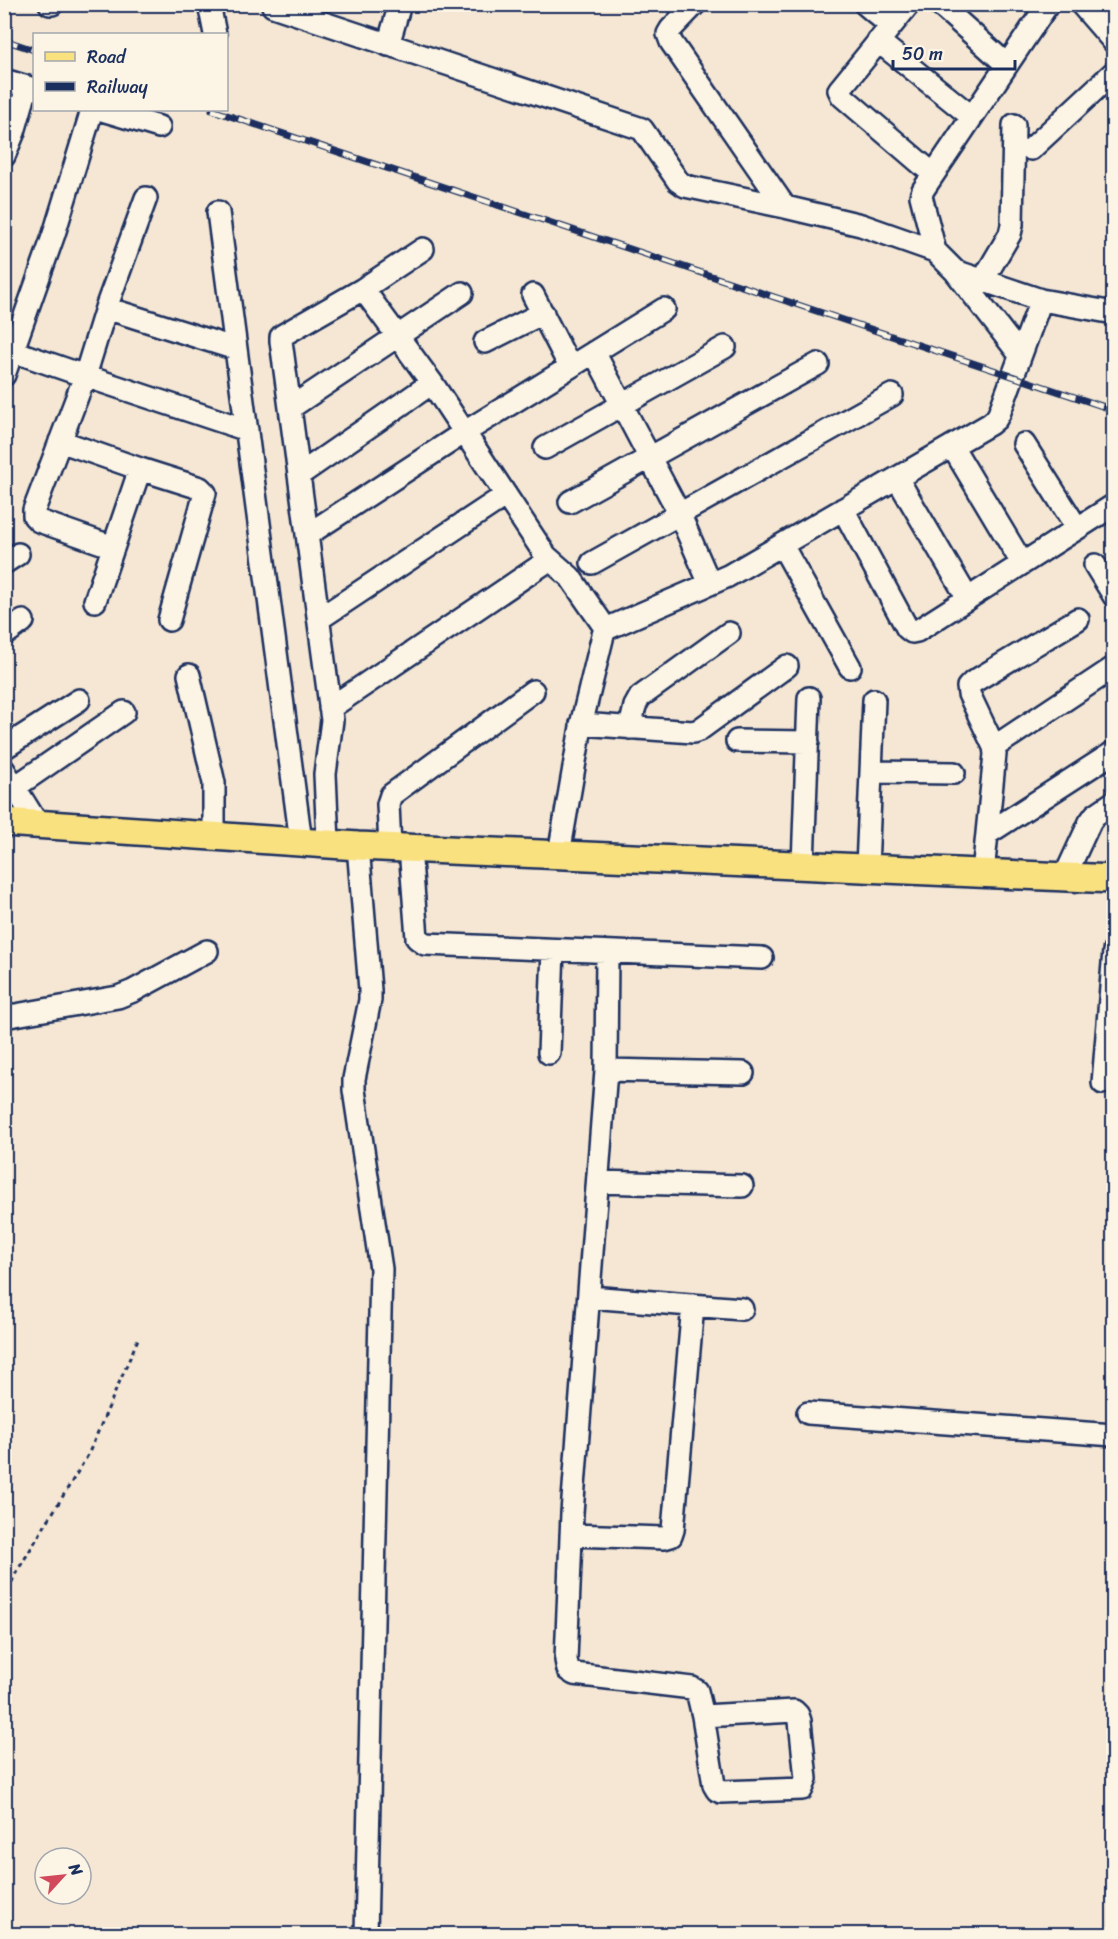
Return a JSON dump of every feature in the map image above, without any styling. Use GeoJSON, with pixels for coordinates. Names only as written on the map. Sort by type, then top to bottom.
{"type":"FeatureCollection","features":[{"type":"Feature","properties":{"kind":"main road"},"geometry":{"type":"LineString","coordinates":[[4,822],[358,846],[1113,879]]}},
{"type":"Feature","properties":{"kind":"street"},"geometry":{"type":"LineString","coordinates":[[209,4],[215,33]]}},
{"type":"Feature","properties":{"kind":"street"},"geometry":{"type":"LineString","coordinates":[[388,45],[400,4]]}},
{"type":"Feature","properties":{"kind":"street"},"geometry":{"type":"LineString","coordinates":[[695,4],[670,28],[668,34],[670,42],[785,207]]}},
{"type":"Feature","properties":{"kind":"street"},"geometry":{"type":"LineString","coordinates":[[865,4],[884,34],[972,117]]}},
{"type":"Feature","properties":{"kind":"street"},"geometry":{"type":"LineString","coordinates":[[909,4],[839,90],[842,96],[933,174]]}},
{"type":"Feature","properties":{"kind":"street"},"geometry":{"type":"LineString","coordinates":[[939,4],[1006,65]]}},
{"type":"Feature","properties":{"kind":"street"},"geometry":{"type":"LineString","coordinates":[[1081,4],[1113,42]]}},
{"type":"Feature","properties":{"kind":"street"},"geometry":{"type":"LineString","coordinates":[[273,6],[642,129],[678,182],[685,186],[861,225],[935,251],[955,271],[1020,357]]}},
{"type":"Feature","properties":{"kind":"street"},"geometry":{"type":"LineString","coordinates":[[935,251],[921,196],[922,190],[1043,6]]}},
{"type":"Feature","properties":{"kind":"street"},"geometry":{"type":"LineString","coordinates":[[1031,149],[1113,72]]}},
{"type":"Feature","properties":{"kind":"street"},"geometry":{"type":"LineString","coordinates":[[4,80],[31,88],[4,156]]}},
{"type":"Feature","properties":{"kind":"street"},"geometry":{"type":"LineString","coordinates":[[4,375],[8,349],[54,234],[92,111]]}},
{"type":"Feature","properties":{"kind":"street"},"geometry":{"type":"LineString","coordinates":[[106,111],[159,126]]}},
{"type":"Feature","properties":{"kind":"street"},"geometry":{"type":"LineString","coordinates":[[983,280],[1010,234],[1012,225],[1014,125]]}},
{"type":"Feature","properties":{"kind":"street"},"geometry":{"type":"LineString","coordinates":[[113,547],[39,521],[34,516],[34,510],[85,376],[106,308],[146,198]]}},
{"type":"Feature","properties":{"kind":"street"},"geometry":{"type":"LineString","coordinates":[[218,212],[301,842]]}},
{"type":"Feature","properties":{"kind":"street"},"geometry":{"type":"LineString","coordinates":[[328,843],[325,774],[333,726],[281,338],[363,289],[423,249]]}},
{"type":"Feature","properties":{"kind":"street"},"geometry":{"type":"LineString","coordinates":[[955,271],[1041,300],[1113,313]]}},
{"type":"Feature","properties":{"kind":"street"},"geometry":{"type":"LineString","coordinates":[[363,289],[432,383],[549,560],[570,577],[606,629]]}},
{"type":"Feature","properties":{"kind":"street"},"geometry":{"type":"LineString","coordinates":[[290,408],[462,293]]}},
{"type":"Feature","properties":{"kind":"street"},"geometry":{"type":"LineString","coordinates":[[559,854],[581,724],[606,629],[728,576],[996,419],[1041,300]]}},
{"type":"Feature","properties":{"kind":"street"},"geometry":{"type":"LineString","coordinates":[[485,342],[538,304],[570,367]]}},
{"type":"Feature","properties":{"kind":"street"},"geometry":{"type":"LineString","coordinates":[[106,308],[236,349]]}},
{"type":"Feature","properties":{"kind":"street"},"geometry":{"type":"LineString","coordinates":[[307,535],[465,432],[664,309]]}},
{"type":"Feature","properties":{"kind":"street"},"geometry":{"type":"LineString","coordinates":[[545,448],[725,347]]}},
{"type":"Feature","properties":{"kind":"street"},"geometry":{"type":"LineString","coordinates":[[8,349],[247,430]]}},
{"type":"Feature","properties":{"kind":"street"},"geometry":{"type":"LineString","coordinates":[[594,352],[679,513],[710,584]]}},
{"type":"Feature","properties":{"kind":"street"},"geometry":{"type":"LineString","coordinates":[[570,502],[818,364]]}},
{"type":"Feature","properties":{"kind":"street"},"geometry":{"type":"LineString","coordinates":[[299,475],[432,383]]}},
{"type":"Feature","properties":{"kind":"street"},"geometry":{"type":"LineString","coordinates":[[592,563],[892,395]]}},
{"type":"Feature","properties":{"kind":"street"},"geometry":{"type":"LineString","coordinates":[[60,441],[200,488],[205,493],[169,620]]}},
{"type":"Feature","properties":{"kind":"street"},"geometry":{"type":"LineString","coordinates":[[1024,444],[1077,528]]}},
{"type":"Feature","properties":{"kind":"street"},"geometry":{"type":"LineString","coordinates":[[952,446],[1022,563]]}},
{"type":"Feature","properties":{"kind":"street"},"geometry":{"type":"LineString","coordinates":[[95,601],[140,469]]}},
{"type":"Feature","properties":{"kind":"street"},"geometry":{"type":"LineString","coordinates":[[897,478],[968,599]]}},
{"type":"Feature","properties":{"kind":"street"},"geometry":{"type":"LineString","coordinates":[[319,619],[506,495]]}},
{"type":"Feature","properties":{"kind":"street"},"geometry":{"type":"LineString","coordinates":[[843,509],[907,628],[912,632],[968,599],[1113,505]]}},
{"type":"Feature","properties":{"kind":"street"},"geometry":{"type":"LineString","coordinates":[[782,545],[850,667]]}},
{"type":"Feature","properties":{"kind":"street"},"geometry":{"type":"LineString","coordinates":[[330,708],[549,560]]}},
{"type":"Feature","properties":{"kind":"street"},"geometry":{"type":"LineString","coordinates":[[1095,565],[1112,589]]}},
{"type":"Feature","properties":{"kind":"street"},"geometry":{"type":"LineString","coordinates":[[983,873],[994,747],[969,694],[968,687],[1078,619]]}},
{"type":"Feature","properties":{"kind":"street"},"geometry":{"type":"LineString","coordinates":[[4,635],[23,621]]}},
{"type":"Feature","properties":{"kind":"street"},"geometry":{"type":"LineString","coordinates":[[630,728],[635,706],[640,697],[729,633]]}},
{"type":"Feature","properties":{"kind":"street"},"geometry":{"type":"LineString","coordinates":[[581,724],[693,732],[699,730],[787,666]]}},
{"type":"Feature","properties":{"kind":"street"},"geometry":{"type":"LineString","coordinates":[[994,747],[1113,668]]}},
{"type":"Feature","properties":{"kind":"street"},"geometry":{"type":"LineString","coordinates":[[189,675],[214,783],[214,836]]}},
{"type":"Feature","properties":{"kind":"street"},"geometry":{"type":"LineString","coordinates":[[533,691],[391,795],[388,804],[400,847],[417,938],[425,944],[762,958]]}},
{"type":"Feature","properties":{"kind":"street"},"geometry":{"type":"LineString","coordinates":[[803,865],[809,698]]}},
{"type":"Feature","properties":{"kind":"street"},"geometry":{"type":"LineString","coordinates":[[4,748],[79,700]]}},
{"type":"Feature","properties":{"kind":"street"},"geometry":{"type":"LineString","coordinates":[[867,868],[874,700]]}},
{"type":"Feature","properties":{"kind":"street"},"geometry":{"type":"LineString","coordinates":[[37,823],[10,778],[124,712]]}},
{"type":"Feature","properties":{"kind":"street"},"geometry":{"type":"LineString","coordinates":[[737,741],[808,742]]}},
{"type":"Feature","properties":{"kind":"street"},"geometry":{"type":"LineString","coordinates":[[987,834],[1113,752]]}},
{"type":"Feature","properties":{"kind":"street"},"geometry":{"type":"LineString","coordinates":[[871,772],[954,773]]}},
{"type":"Feature","properties":{"kind":"street"},"geometry":{"type":"LineString","coordinates":[[1065,876],[1090,822],[1095,815],[1113,802]]}},
{"type":"Feature","properties":{"kind":"street"},"geometry":{"type":"LineString","coordinates":[[358,846],[370,1000],[354,1079],[381,1269],[366,1935]]}},
{"type":"Feature","properties":{"kind":"street"},"geometry":{"type":"LineString","coordinates":[[549,1053],[553,950]]}},
{"type":"Feature","properties":{"kind":"street"},"geometry":{"type":"LineString","coordinates":[[4,1017],[118,997],[207,951]]}},
{"type":"Feature","properties":{"kind":"street"},"geometry":{"type":"LineString","coordinates":[[1103,1083],[1113,951]]}},
{"type":"Feature","properties":{"kind":"street"},"geometry":{"type":"LineString","coordinates":[[607,952],[606,1070],[572,1535],[566,1660],[568,1670],[574,1674],[692,1688],[697,1691],[714,1785],[717,1790],[721,1792],[802,1789],[806,1779],[800,1721],[794,1710],[703,1716]]}},
{"type":"Feature","properties":{"kind":"street"},"geometry":{"type":"LineString","coordinates":[[606,1070],[743,1073]]}},
{"type":"Feature","properties":{"kind":"street"},"geometry":{"type":"LineString","coordinates":[[598,1182],[742,1186]]}},
{"type":"Feature","properties":{"kind":"street"},"geometry":{"type":"LineString","coordinates":[[589,1297],[742,1309]]}},
{"type":"Feature","properties":{"kind":"street"},"geometry":{"type":"LineString","coordinates":[[572,1535],[664,1538],[671,1536],[693,1305]]}},
{"type":"Feature","properties":{"kind":"street"},"geometry":{"type":"LineString","coordinates":[[808,1413],[1113,1435]]}},
{"type":"Feature","properties":{"kind":"path"},"geometry":{"type":"LineString","coordinates":[[4,1599],[9,1584],[88,1455],[138,1339]]}},
{"type":"Feature","properties":{"kind":"path"},"geometry":{"type":"LineString","coordinates":[[4,1716],[4,1735]]}},
{"type":"Feature","properties":{"kind":"railway"},"geometry":{"type":"LineString","coordinates":[[4,40],[33,50]]}},
{"type":"Feature","properties":{"kind":"railway"},"geometry":{"type":"LineString","coordinates":[[215,111],[1114,410]]}}]}
